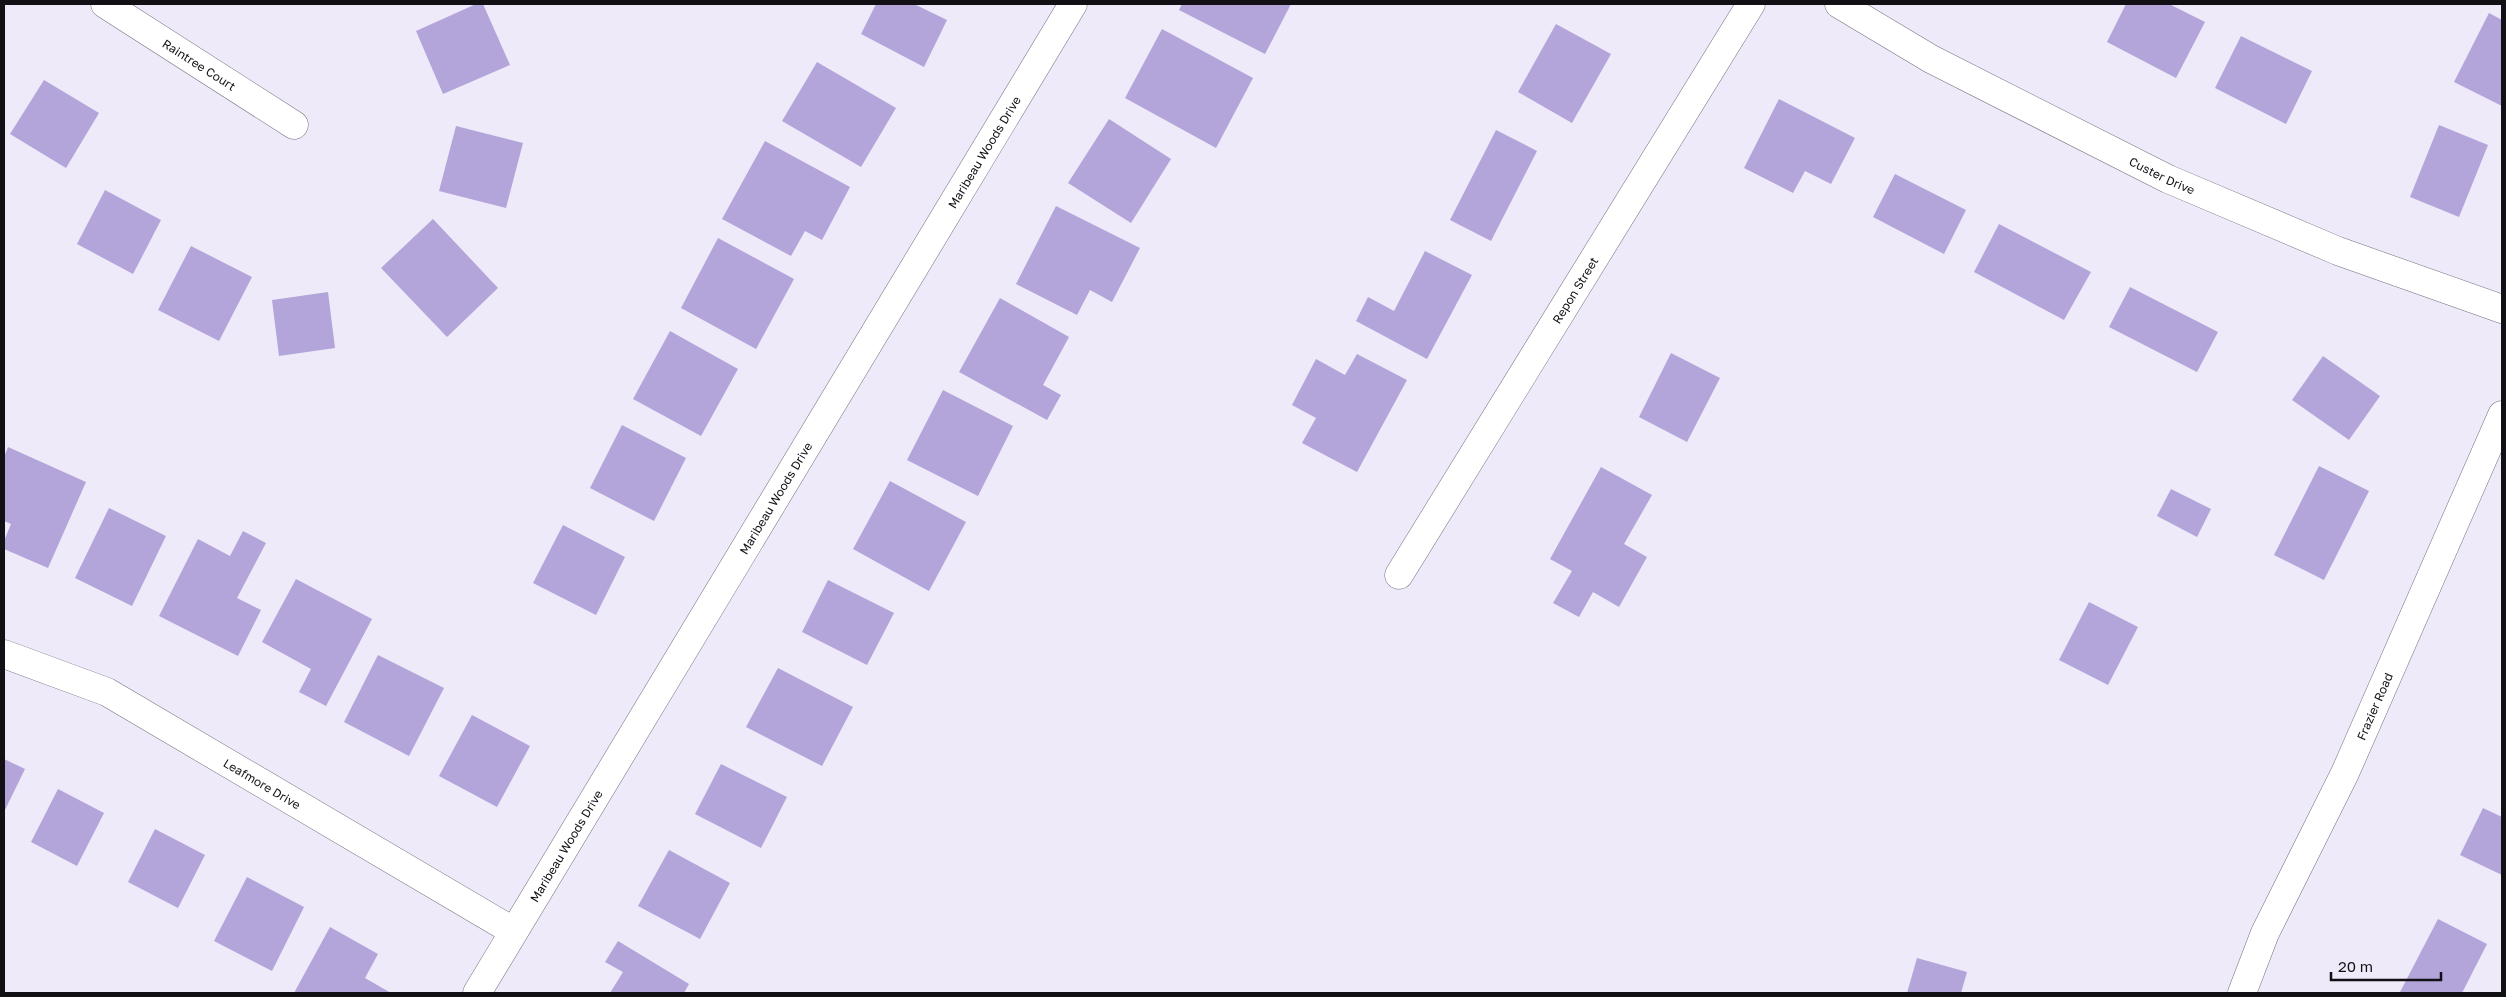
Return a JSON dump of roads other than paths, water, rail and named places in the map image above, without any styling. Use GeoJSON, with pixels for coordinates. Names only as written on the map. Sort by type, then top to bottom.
{"type":"FeatureCollection","features":[{"type":"Feature","properties":{"kind":"street","name":"Raintree Court"},"geometry":{"type":"LineString","coordinates":[[105,4],[294,125]]}},
{"type":"Feature","properties":{"kind":"street","name":"Maribeau Woods Drive"},"geometry":{"type":"LineString","coordinates":[[477,993],[1073,4]]}},
{"type":"Feature","properties":{"kind":"street","name":"Repon Street"},"geometry":{"type":"LineString","coordinates":[[1399,575],[1751,4]]}},
{"type":"Feature","properties":{"kind":"street","name":"Custer Drive"},"geometry":{"type":"LineString","coordinates":[[1839,4],[1931,59],[2168,179],[2338,251],[2502,309]]}},
{"type":"Feature","properties":{"kind":"street","name":"Frazier Road"},"geometry":{"type":"LineString","coordinates":[[2242,993],[2264,933],[2345,773],[2502,415]]}},
{"type":"Feature","properties":{"kind":"street","name":"Leafmore Drive"},"geometry":{"type":"LineString","coordinates":[[4,654],[107,692],[513,931]]}}]}
